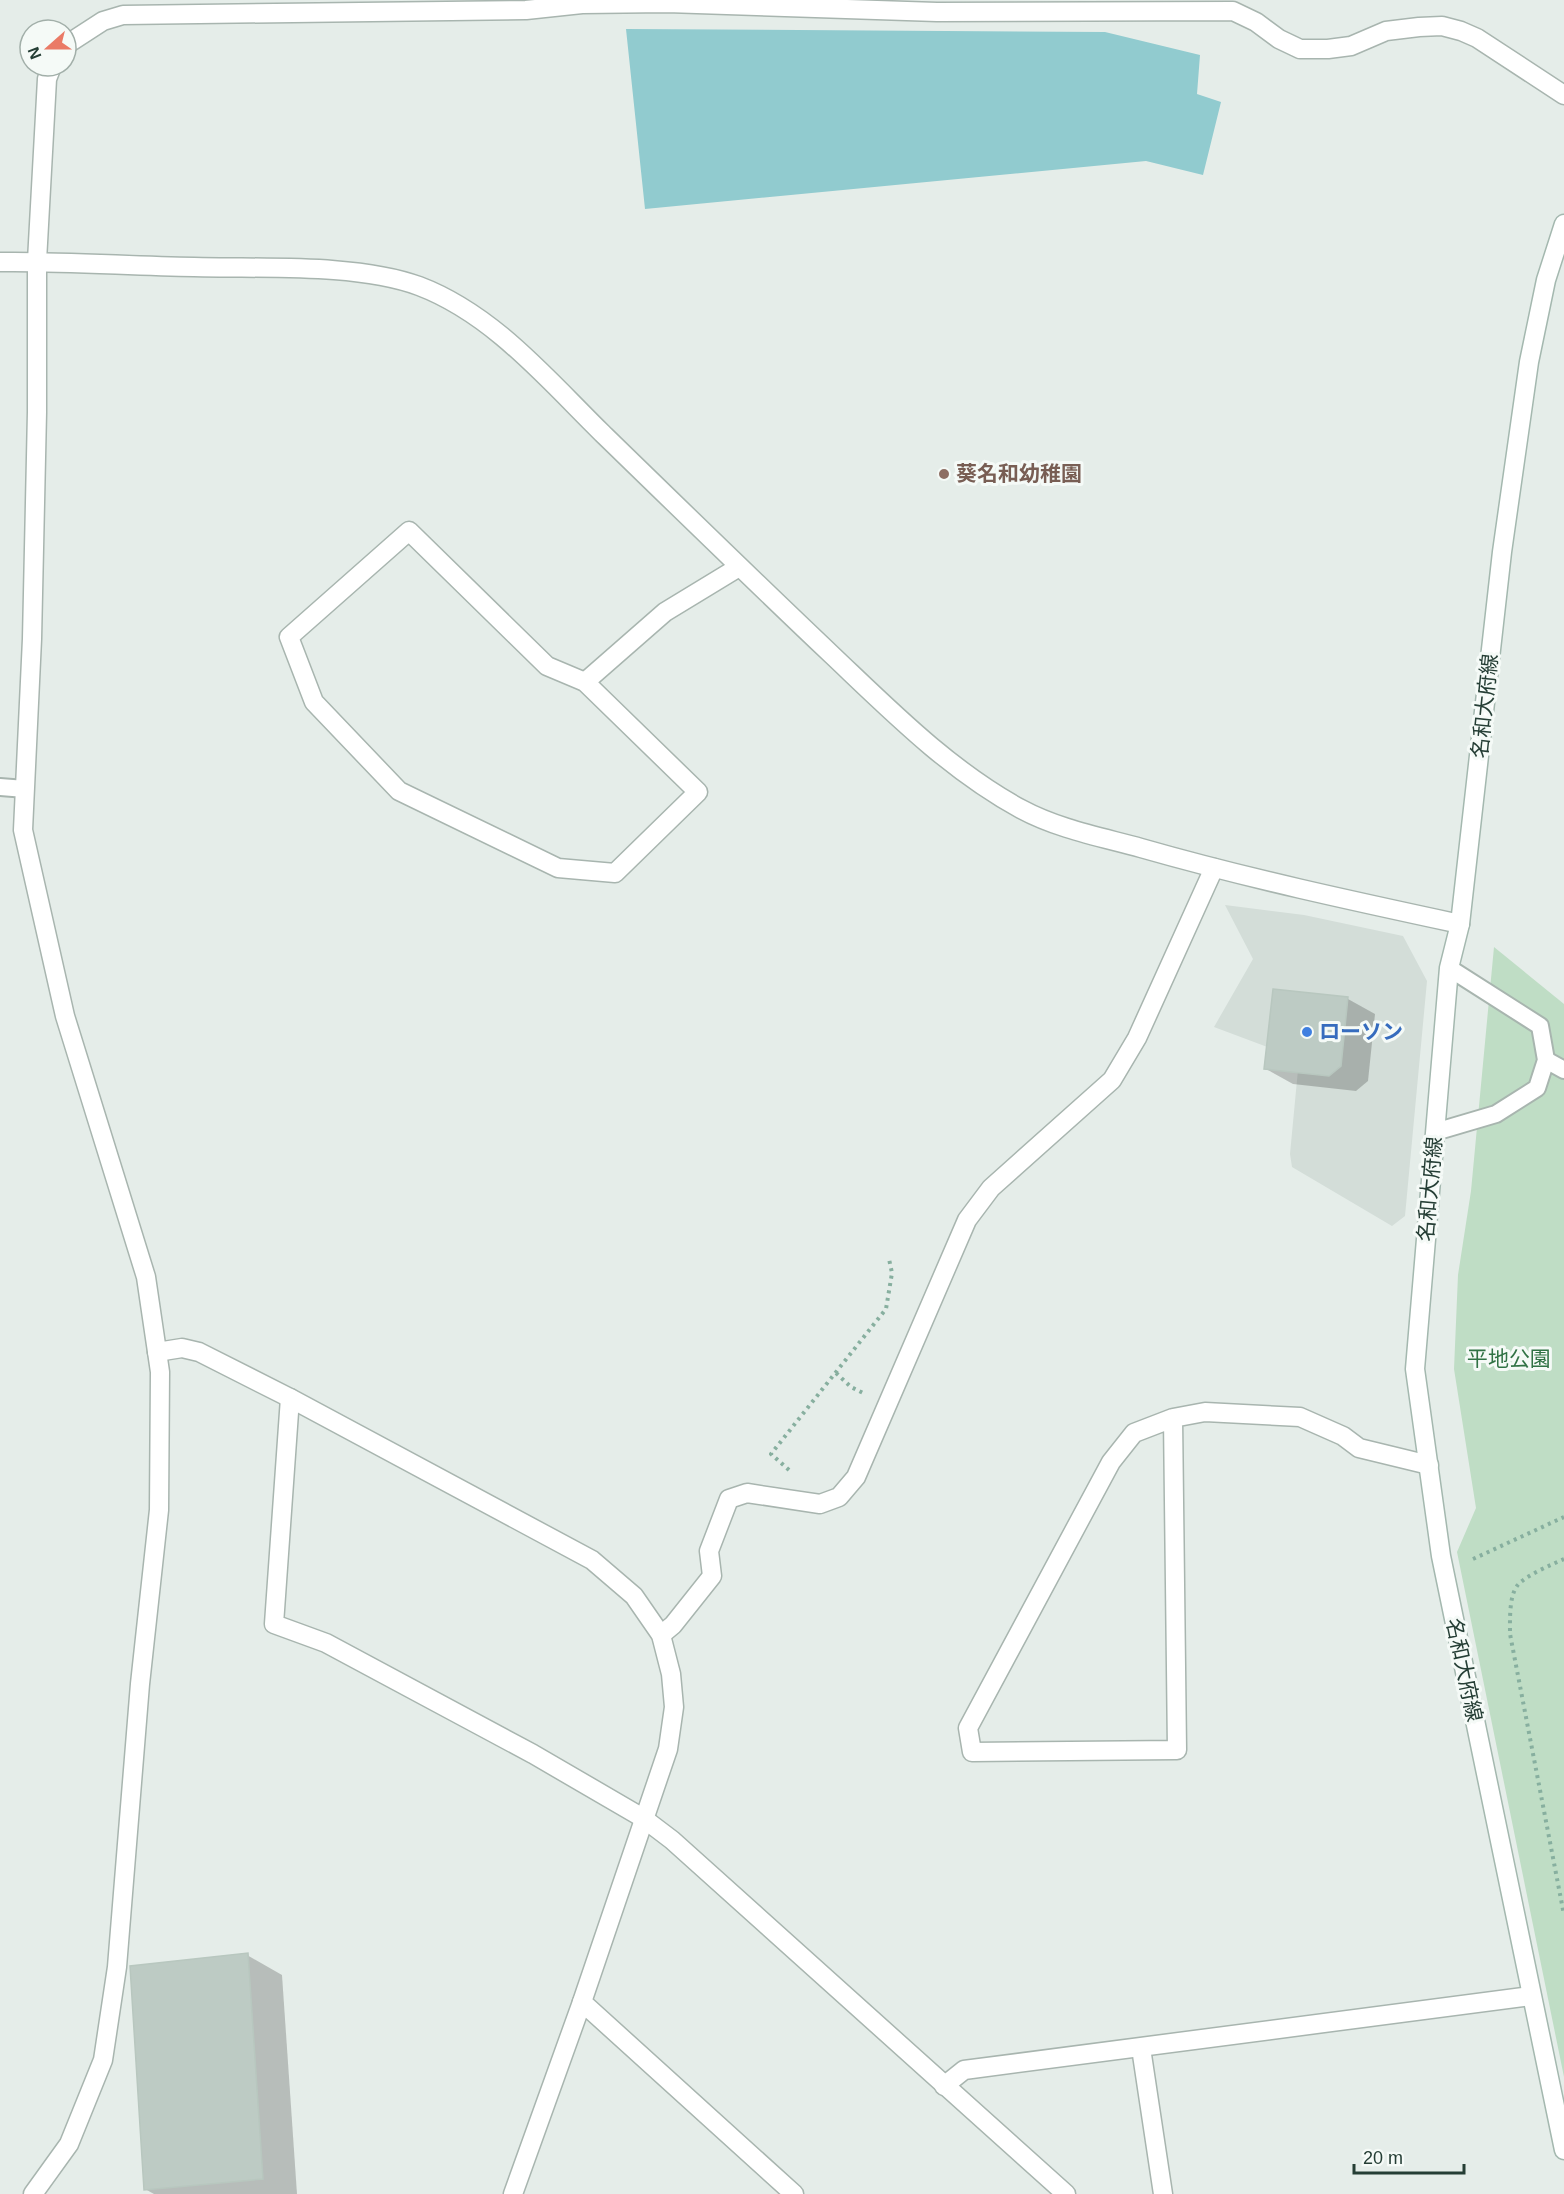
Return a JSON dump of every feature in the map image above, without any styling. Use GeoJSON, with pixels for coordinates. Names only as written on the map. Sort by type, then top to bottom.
{"type":"FeatureCollection","features":[{"type":"Feature","properties":{"kind":"street"},"geometry":{"type":"LineString","coordinates":[[78,37],[103,21],[123,15],[526,10],[582,4],[667,3],[937,12],[1233,11],[1300,49],[1351,46],[1386,31],[1442,26],[1477,38],[1564,95]]}},
{"type":"Feature","properties":{"kind":"street"},"geometry":{"type":"LineString","coordinates":[[33,2194],[69,2144],[103,2060],[117,1967],[140,1684],[159,1510],[160,1372],[146,1277],[65,1016],[23,830],[32,639],[37,412],[37,261],[47,78]]}},
{"type":"Feature","properties":{"kind":"street","name":"名和大府線"},"geometry":{"type":"LineString","coordinates":[[1564,224],[1546,280],[1529,362],[1502,552],[1460,924],[1449,968],[1415,1369],[1441,1556],[1564,2150]]}},
{"type":"Feature","properties":{"kind":"street"},"geometry":{"type":"LineString","coordinates":[[0,262],[37,261],[106,266],[329,270],[393,279],[422,287],[480,319],[522,354],[739,567],[898,717],[962,771],[1020,808],[1057,825],[1214,868],[1460,924]]}},
{"type":"Feature","properties":{"kind":"street"},"geometry":{"type":"LineString","coordinates":[[409,531],[548,666],[585,682],[698,792],[615,873],[558,868],[399,790],[314,702],[289,637],[409,531]]}},
{"type":"Feature","properties":{"kind":"street"},"geometry":{"type":"LineString","coordinates":[[585,682],[665,612],[739,567]]}},
{"type":"Feature","properties":{"kind":"street"},"geometry":{"type":"LineString","coordinates":[[661,1635],[673,1625],[712,1576],[709,1551],[729,1499],[747,1493],[820,1504],[839,1497],[856,1477],[967,1220],[992,1188],[1112,1080],[1137,1038],[1214,868]]}},
{"type":"Feature","properties":{"kind":"street"},"geometry":{"type":"LineString","coordinates":[[157,1352],[183,1348],[199,1352],[290,1398],[591,1560],[634,1596],[661,1635],[671,1674],[674,1707],[668,1749],[513,2194]]}},
{"type":"Feature","properties":{"kind":"street"},"geometry":{"type":"LineString","coordinates":[[290,1398],[274,1624],[326,1643],[533,1754],[643,1818],[672,1840],[1066,2194]]}},
{"type":"Feature","properties":{"kind":"street"},"geometry":{"type":"LineString","coordinates":[[1173,1418],[1177,1750],[972,1752],[968,1728],[1111,1462],[1134,1433],[1173,1418],[1205,1412],[1300,1417],[1343,1436],[1359,1448],[1429,1465]]}},
{"type":"Feature","properties":{"kind":"street"},"geometry":{"type":"LineString","coordinates":[[944,2086],[964,2070],[1531,1996]]}},
{"type":"Feature","properties":{"kind":"street"},"geometry":{"type":"LineString","coordinates":[[582,2001],[794,2194]]}},
{"type":"Feature","properties":{"kind":"street"},"geometry":{"type":"LineString","coordinates":[[1141,2048],[1163,2194]]}},
{"type":"Feature","properties":{"kind":"lane"},"geometry":{"type":"LineString","coordinates":[[0,787],[25,789]]}},
{"type":"Feature","properties":{"kind":"lane"},"geometry":{"type":"LineString","coordinates":[[1435,1132],[1496,1114],[1537,1088],[1545,1060],[1540,1026],[1449,968]]}},
{"type":"Feature","properties":{"kind":"lane"},"geometry":{"type":"LineString","coordinates":[[1545,1060],[1564,1070]]}},
{"type":"Feature","properties":{"kind":"path"},"geometry":{"type":"LineString","coordinates":[[771,1454],[886,1309],[892,1273],[889,1259]]}},
{"type":"Feature","properties":{"kind":"path"},"geometry":{"type":"LineString","coordinates":[[1473,1559],[1564,1517]]}},
{"type":"Feature","properties":{"kind":"path"},"geometry":{"type":"LineString","coordinates":[[1564,1559],[1536,1572],[1517,1586],[1510,1610],[1510,1634],[1564,1915]]}},
{"type":"Feature","properties":{"kind":"shaded area"},"geometry":{"type":"Polygon","coordinates":[[[1225,905],[1304,915],[1403,936],[1427,981],[1405,1216],[1392,1226],[1292,1167],[1290,1154],[1299,1059],[1214,1027],[1253,959],[1225,905]]]}},
{"type":"Feature","properties":{"kind":"green space","name":"平地公園"},"geometry":{"type":"Polygon","coordinates":[[[1494,947],[1564,1004],[1564,2077],[1457,1552],[1476,1508],[1454,1369],[1458,1275],[1471,1191],[1494,947]]]}},
{"type":"Feature","properties":{"kind":"water"},"geometry":{"type":"Polygon","coordinates":[[[626,29],[1105,32],[1200,55],[1197,94],[1221,102],[1203,175],[1146,161],[645,209],[626,29]]]}},
{"type":"Feature","properties":{"kind":"building","name":"ローソン"},"geometry":{"type":"Polygon","coordinates":[[[1273,989],[1348,997],[1341,1066],[1329,1076],[1264,1069],[1273,989]]]}},
{"type":"Feature","properties":{"kind":"building"},"geometry":{"type":"Polygon","coordinates":[[[248,1953],[263,2179],[144,2190],[130,1966],[248,1953]]]}},
{"type":"Feature","properties":{"kind":"place","name":"葵名和幼稚園"},"geometry":{"type":"Point","coordinates":[944,474]}},
{"type":"Feature","properties":{"kind":"place","name":"ローソン"},"geometry":{"type":"Point","coordinates":[1307,1032]}}]}
